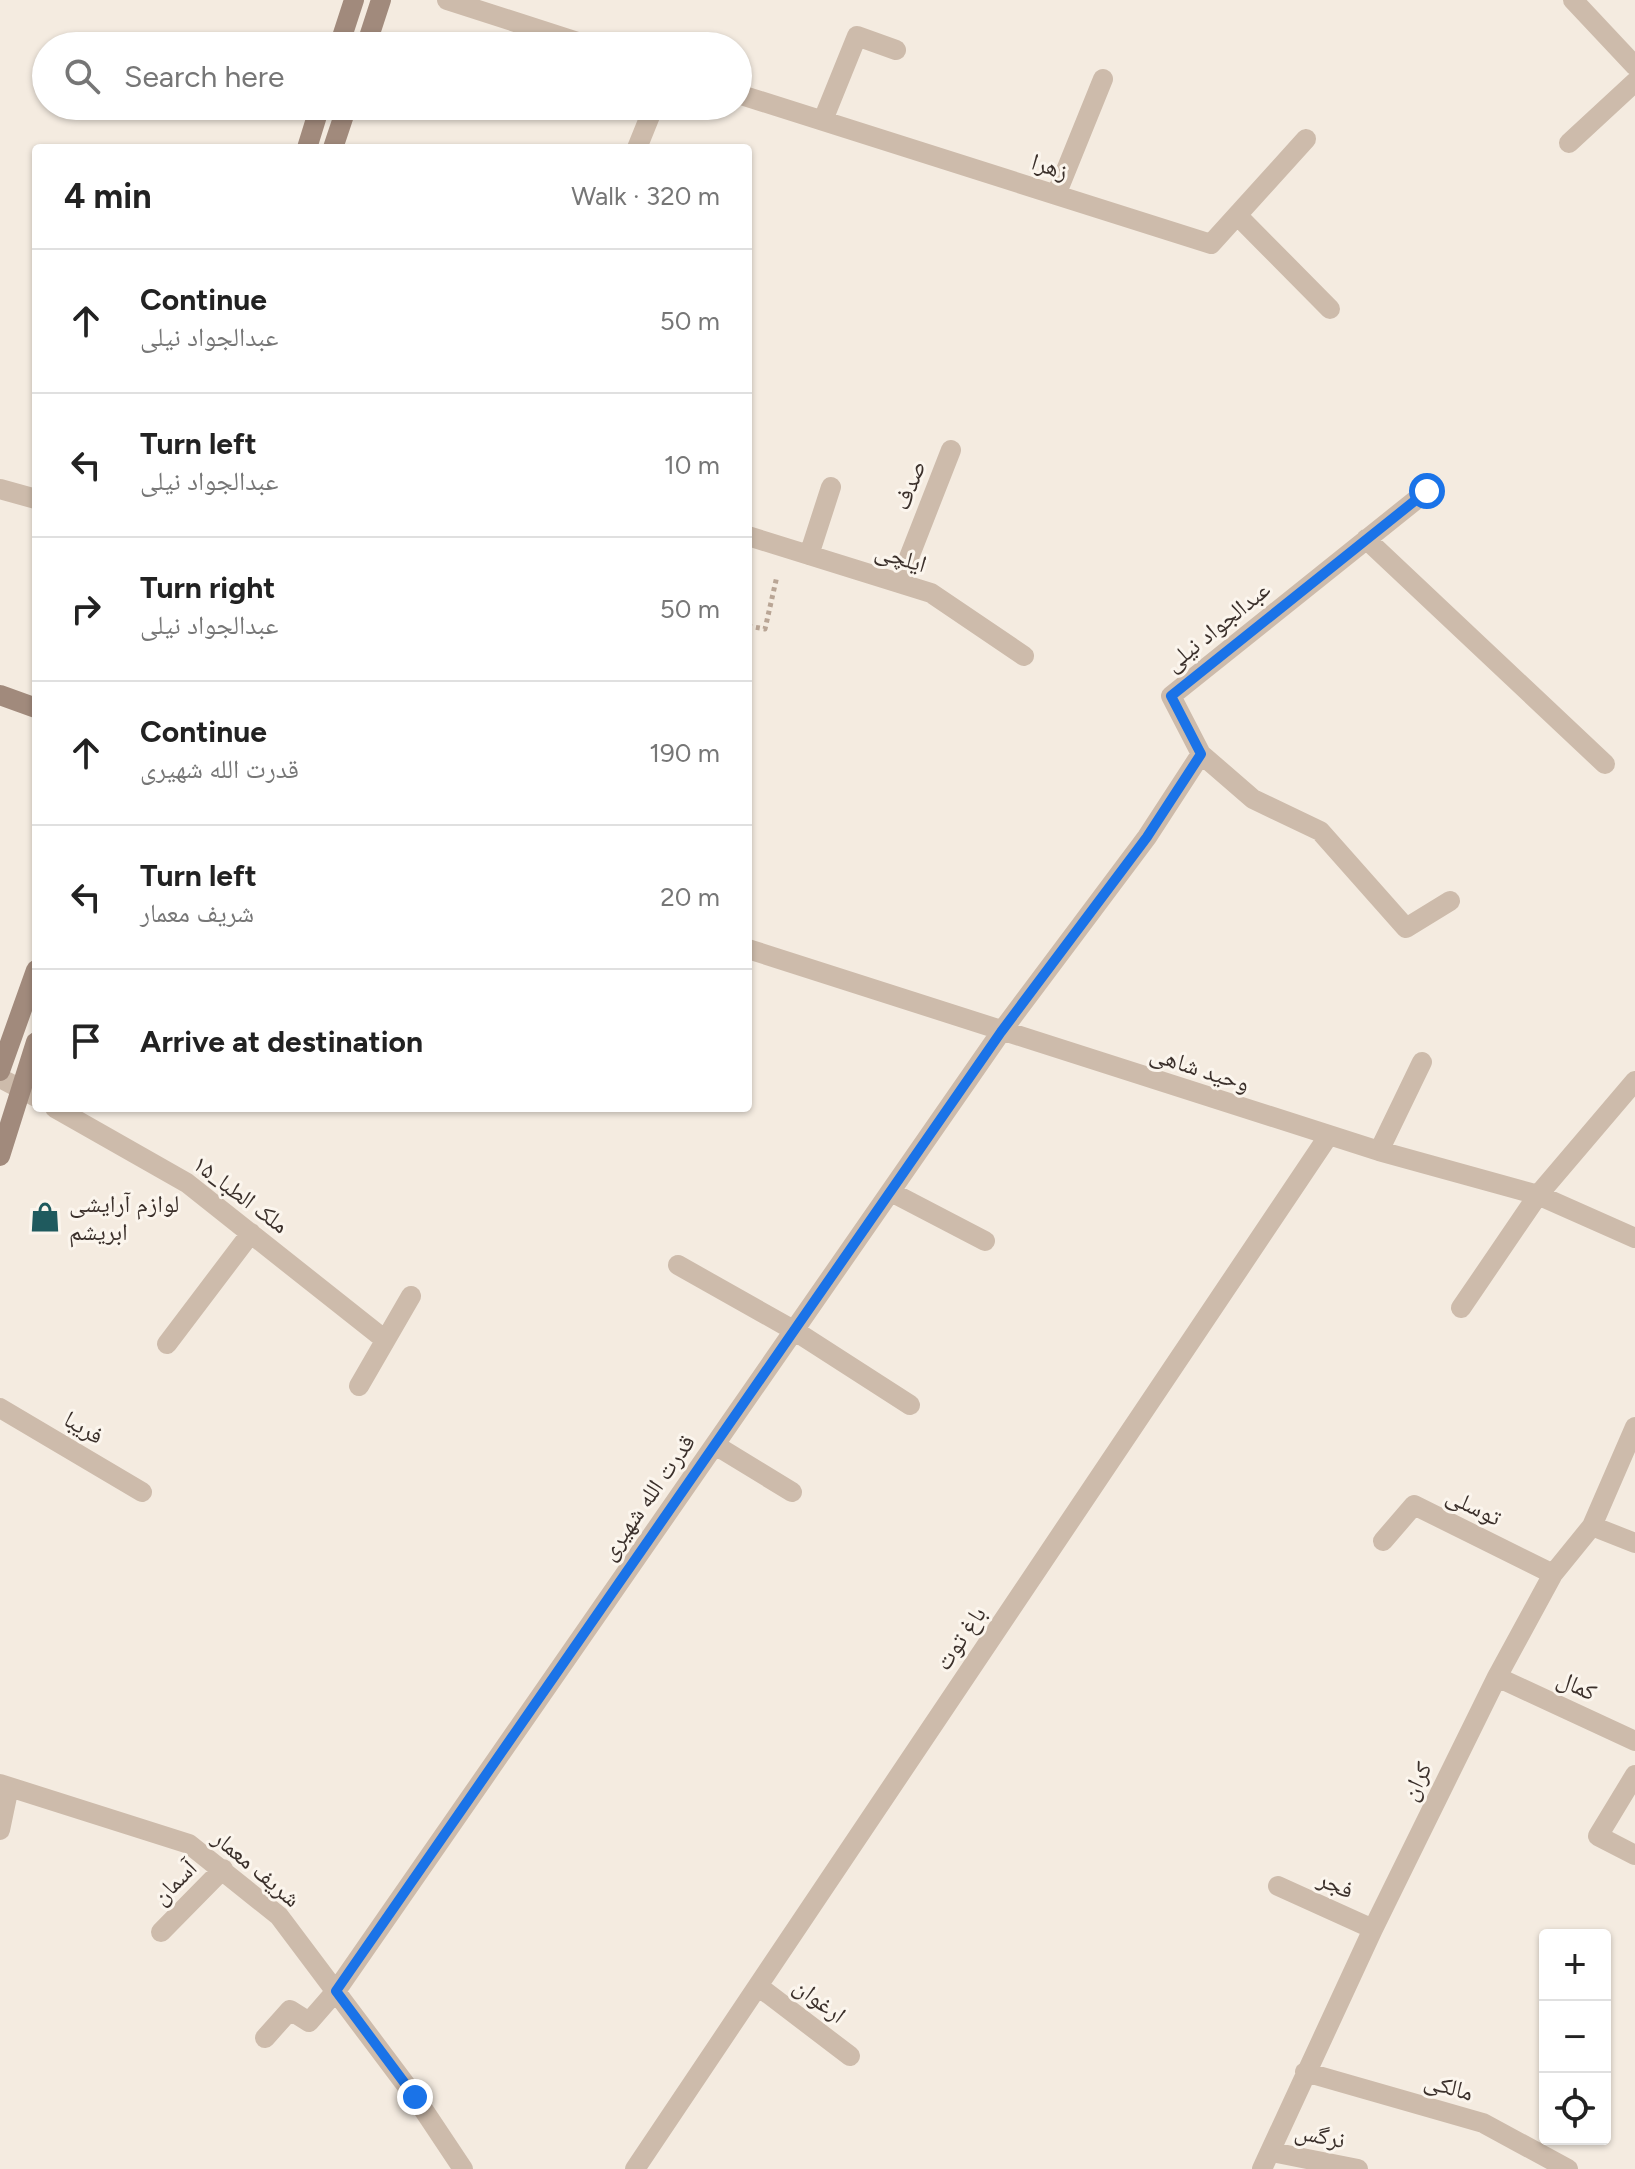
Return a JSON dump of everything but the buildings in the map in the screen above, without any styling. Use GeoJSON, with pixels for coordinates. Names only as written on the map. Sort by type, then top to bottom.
{"type":"FeatureCollection","features":[{"type":"Feature","properties":{"kind":"main road"},"geometry":{"type":"LineString","coordinates":[[344,32],[354,0]]}},
{"type":"Feature","properties":{"kind":"main road"},"geometry":{"type":"LineString","coordinates":[[371,32],[381,0]]}},
{"type":"Feature","properties":{"kind":"main road"},"geometry":{"type":"LineString","coordinates":[[308,144],[316,120]]}},
{"type":"Feature","properties":{"kind":"main road"},"geometry":{"type":"LineString","coordinates":[[334,144],[342,120]]}},
{"type":"Feature","properties":{"kind":"main road"},"geometry":{"type":"LineString","coordinates":[[0,695],[32,707]]}},
{"type":"Feature","properties":{"kind":"main road"},"geometry":{"type":"LineString","coordinates":[[0,1071],[32,981]]}},
{"type":"Feature","properties":{"kind":"main road"},"geometry":{"type":"LineString","coordinates":[[0,1156],[29,1093],[32,1071]]}},
{"type":"Feature","properties":{"kind":"street"},"geometry":{"type":"LineString","coordinates":[[447,0],[546,32]]}},
{"type":"Feature","properties":{"kind":"street"},"geometry":{"type":"LineString","coordinates":[[1573,0],[1635,66]]}},
{"type":"Feature","properties":{"kind":"street"},"geometry":{"type":"LineString","coordinates":[[823,120],[857,36],[896,50]]}},
{"type":"Feature","properties":{"kind":"street"},"geometry":{"type":"LineString","coordinates":[[1056,195],[1103,79]]}},
{"type":"Feature","properties":{"kind":"street"},"geometry":{"type":"LineString","coordinates":[[1569,143],[1635,82]]}},
{"type":"Feature","properties":{"kind":"street","name":"زهرا"},"geometry":{"type":"LineString","coordinates":[[752,98],[1211,244],[1306,139]]}},
{"type":"Feature","properties":{"kind":"street"},"geometry":{"type":"LineString","coordinates":[[639,144],[648,120]]}},
{"type":"Feature","properties":{"kind":"street"},"geometry":{"type":"LineString","coordinates":[[1237,215],[1330,309]]}},
{"type":"Feature","properties":{"kind":"street","name":"صدف"},"geometry":{"type":"LineString","coordinates":[[899,583],[951,450]]}},
{"type":"Feature","properties":{"kind":"street"},"geometry":{"type":"LineString","coordinates":[[809,555],[831,487]]}},
{"type":"Feature","properties":{"kind":"street"},"geometry":{"type":"LineString","coordinates":[[0,489],[32,498]]}},
{"type":"Feature","properties":{"kind":"street","name":"عبدالجواد نیلی"},"geometry":{"type":"LineString","coordinates":[[1201,754],[1171,696],[1427,491]]}},
{"type":"Feature","properties":{"kind":"street","name":"ایلچی"},"geometry":{"type":"LineString","coordinates":[[752,537],[931,593],[1024,656]]}},
{"type":"Feature","properties":{"kind":"street"},"geometry":{"type":"LineString","coordinates":[[1366,539],[1605,764]]}},
{"type":"Feature","properties":{"kind":"street"},"geometry":{"type":"LineString","coordinates":[[1001,1032],[1147,837],[1201,754],[1253,799],[1320,831],[1406,928],[1450,901]]}},
{"type":"Feature","properties":{"kind":"street","name":"وحید شاهی"},"geometry":{"type":"LineString","coordinates":[[752,950],[1379,1151],[1538,1195],[1635,1238]]}},
{"type":"Feature","properties":{"kind":"street","name":"قدرت الله شهیری"},"geometry":{"type":"LineString","coordinates":[[265,2038],[290,2010],[309,2022],[336,1991],[1001,1032]]}},
{"type":"Feature","properties":{"kind":"street"},"geometry":{"type":"LineString","coordinates":[[1379,1151],[1422,1062]]}},
{"type":"Feature","properties":{"kind":"street"},"geometry":{"type":"LineString","coordinates":[[0,1078],[29,1093]]}},
{"type":"Feature","properties":{"kind":"street"},"geometry":{"type":"LineString","coordinates":[[1461,1308],[1538,1195],[1635,1081]]}},
{"type":"Feature","properties":{"kind":"street","name":"۱۵_ملک الطبا"},"geometry":{"type":"LineString","coordinates":[[62,1112],[187,1183],[384,1339]]}},
{"type":"Feature","properties":{"kind":"street","name":"باغ توت"},"geometry":{"type":"LineString","coordinates":[[635,2169],[1329,1135]]}},
{"type":"Feature","properties":{"kind":"street"},"geometry":{"type":"LineString","coordinates":[[891,1192],[985,1241]]}},
{"type":"Feature","properties":{"kind":"street"},"geometry":{"type":"LineString","coordinates":[[167,1344],[251,1233]]}},
{"type":"Feature","properties":{"kind":"street"},"geometry":{"type":"LineString","coordinates":[[678,1265],[795,1331],[910,1405]]}},
{"type":"Feature","properties":{"kind":"street"},"geometry":{"type":"LineString","coordinates":[[359,1386],[411,1296]]}},
{"type":"Feature","properties":{"kind":"street","name":"فریبا"},"geometry":{"type":"LineString","coordinates":[[0,1408],[142,1492]]}},
{"type":"Feature","properties":{"kind":"street","name":"کران"},"geometry":{"type":"LineString","coordinates":[[1267,2160],[1373,1929],[1497,1677],[1553,1574],[1592,1526],[1635,1427]]}},
{"type":"Feature","properties":{"kind":"street"},"geometry":{"type":"LineString","coordinates":[[715,1445],[792,1492]]}},
{"type":"Feature","properties":{"kind":"street","name":"توسلی"},"geometry":{"type":"LineString","coordinates":[[1383,1541],[1414,1505],[1553,1574]]}},
{"type":"Feature","properties":{"kind":"street"},"geometry":{"type":"LineString","coordinates":[[1592,1526],[1635,1543]]}},
{"type":"Feature","properties":{"kind":"street","name":"کمال"},"geometry":{"type":"LineString","coordinates":[[1497,1677],[1635,1741]]}},
{"type":"Feature","properties":{"kind":"street"},"geometry":{"type":"LineString","coordinates":[[1635,1775],[1598,1836],[1635,1855]]}},
{"type":"Feature","properties":{"kind":"street"},"geometry":{"type":"LineString","coordinates":[[0,1830],[4,1786]]}},
{"type":"Feature","properties":{"kind":"street","name":"شریف معمار"},"geometry":{"type":"LineString","coordinates":[[4,1786],[189,1844],[279,1916],[415,2097],[452,2166]]}},
{"type":"Feature","properties":{"kind":"street","name":"آسمان"},"geometry":{"type":"LineString","coordinates":[[161,1932],[223,1869]]}},
{"type":"Feature","properties":{"kind":"street","name":"فجر"},"geometry":{"type":"LineString","coordinates":[[1278,1886],[1373,1929]]}},
{"type":"Feature","properties":{"kind":"street","name":"ارغوان"},"geometry":{"type":"LineString","coordinates":[[758,1986],[850,2056]]}},
{"type":"Feature","properties":{"kind":"street","name":"مالکی"},"geometry":{"type":"LineString","coordinates":[[1305,2072],[1483,2123],[1568,2169]]}},
{"type":"Feature","properties":{"kind":"street","name":"نرگس"},"geometry":{"type":"LineString","coordinates":[[1267,2160],[1358,2169]]}},
{"type":"Feature","properties":{"kind":"path"},"geometry":{"type":"LineString","coordinates":[[752,627],[765,629],[784,548]]}},
{"type":"Feature","properties":{"kind":"place","name":"لوازم آرایشی ابریشم"},"geometry":{"type":"Point","coordinates":[45,1217]}},
{"type":"Feature","properties":{"kind":"route"},"geometry":{"type":"LineString","coordinates":[[415,2097],[336,1991],[1001,1032],[1147,837],[1201,754],[1171,696],[1427,491]]}}]}
